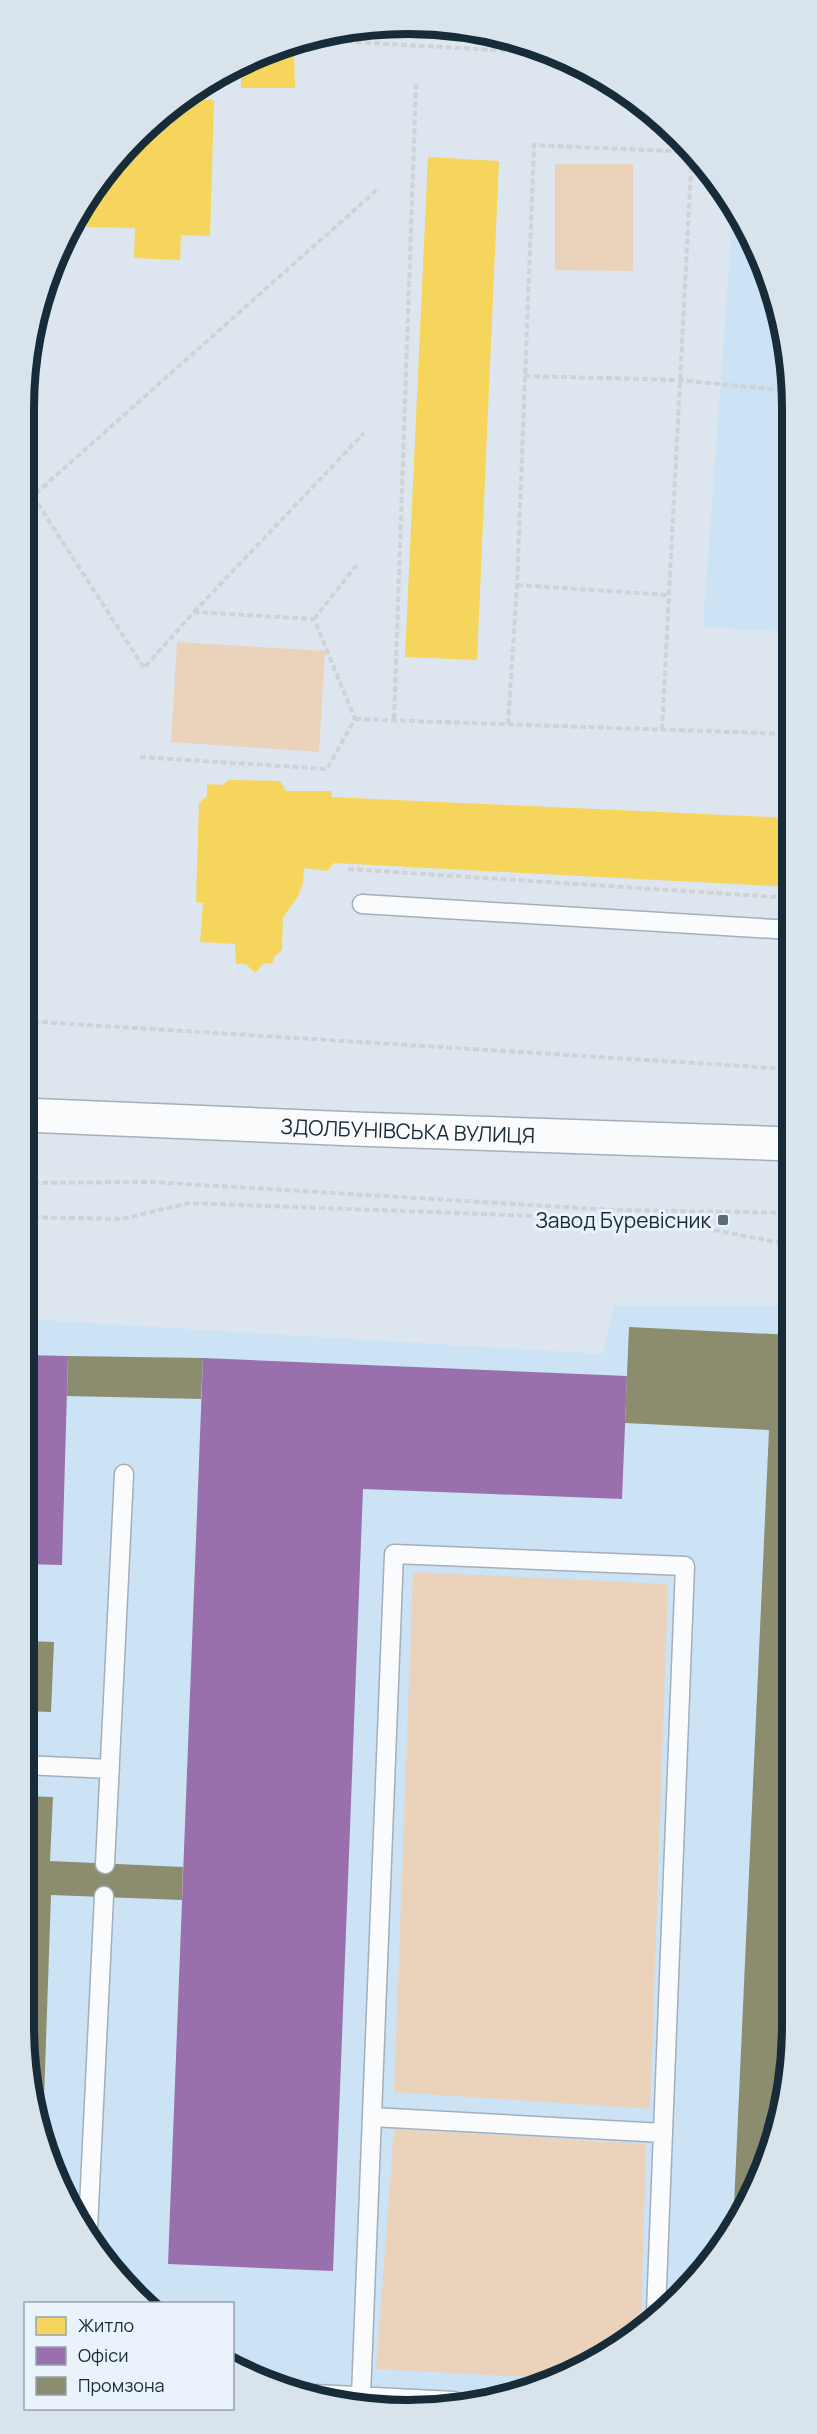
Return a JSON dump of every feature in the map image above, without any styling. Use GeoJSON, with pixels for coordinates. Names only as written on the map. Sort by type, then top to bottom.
{"type":"FeatureCollection","features":[{"type":"Feature","properties":{"kind":"street","name":"ЗДОЛБУНІВСЬКА ВУЛИЦЯ"},"geometry":{"type":"LineString","coordinates":[[34,1115],[782,1144]]}},
{"type":"Feature","properties":{"kind":"lane"},"geometry":{"type":"LineString","coordinates":[[362,904],[782,929]]}},
{"type":"Feature","properties":{"kind":"lane"},"geometry":{"type":"LineString","coordinates":[[105,1864],[124,1474]]}},
{"type":"Feature","properties":{"kind":"lane"},"geometry":{"type":"LineString","coordinates":[[432,2399],[361,2396],[394,1554],[685,1566],[656,2306]]}},
{"type":"Feature","properties":{"kind":"lane"},"geometry":{"type":"LineString","coordinates":[[34,1765],[110,1769]]}},
{"type":"Feature","properties":{"kind":"lane"},"geometry":{"type":"LineString","coordinates":[[88,2218],[104,1896]]}},
{"type":"Feature","properties":{"kind":"lane"},"geometry":{"type":"LineString","coordinates":[[372,2117],[663,2133]]}},
{"type":"Feature","properties":{"kind":"path"},"geometry":{"type":"LineString","coordinates":[[341,41],[521,52]]}},
{"type":"Feature","properties":{"kind":"path"},"geometry":{"type":"LineString","coordinates":[[394,719],[416,84]]}},
{"type":"Feature","properties":{"kind":"path"},"geometry":{"type":"LineString","coordinates":[[508,724],[517,585],[534,145],[679,151]]}},
{"type":"Feature","properties":{"kind":"path"},"geometry":{"type":"LineString","coordinates":[[662,730],[691,164]]}},
{"type":"Feature","properties":{"kind":"path"},"geometry":{"type":"LineString","coordinates":[[34,495],[379,188]]}},
{"type":"Feature","properties":{"kind":"path"},"geometry":{"type":"LineString","coordinates":[[525,376],[679,380],[782,390]]}},
{"type":"Feature","properties":{"kind":"path"},"geometry":{"type":"LineString","coordinates":[[34,498],[144,668],[194,612],[364,434]]}},
{"type":"Feature","properties":{"kind":"path"},"geometry":{"type":"LineString","coordinates":[[314,619],[358,563]]}},
{"type":"Feature","properties":{"kind":"path"},"geometry":{"type":"LineString","coordinates":[[517,585],[668,595]]}},
{"type":"Feature","properties":{"kind":"path"},"geometry":{"type":"LineString","coordinates":[[194,612],[314,619]]}},
{"type":"Feature","properties":{"kind":"path"},"geometry":{"type":"LineString","coordinates":[[314,619],[355,719]]}},
{"type":"Feature","properties":{"kind":"path"},"geometry":{"type":"LineString","coordinates":[[355,719],[782,734]]}},
{"type":"Feature","properties":{"kind":"path"},"geometry":{"type":"LineString","coordinates":[[140,757],[327,769],[355,719]]}},
{"type":"Feature","properties":{"kind":"path"},"geometry":{"type":"LineString","coordinates":[[348,869],[782,897]]}},
{"type":"Feature","properties":{"kind":"path"},"geometry":{"type":"LineString","coordinates":[[34,1022],[782,1068]]}},
{"type":"Feature","properties":{"kind":"path"},"geometry":{"type":"LineString","coordinates":[[34,1183],[152,1182],[614,1210],[782,1213]]}},
{"type":"Feature","properties":{"kind":"path"},"geometry":{"type":"LineString","coordinates":[[34,1217],[122,1219],[189,1203],[668,1221],[782,1243]]}},
{"type":"Feature","properties":{"kind":"shaded area"},"geometry":{"type":"Polygon","coordinates":[[[555,164],[633,164],[633,271],[555,270],[555,164]]]}},
{"type":"Feature","properties":{"kind":"shaded area"},"geometry":{"type":"Polygon","coordinates":[[[732,223],[744,243],[763,288],[775,336],[782,384],[782,632],[703,627],[732,223]]]}},
{"type":"Feature","properties":{"kind":"shaded area"},"geometry":{"type":"Polygon","coordinates":[[[177,642],[325,651],[319,752],[171,742],[177,642]]]}},
{"type":"Feature","properties":{"kind":"shaded area"},"geometry":{"type":"Polygon","coordinates":[[[614,1305],[782,1305],[782,2050],[775,2098],[763,2146],[732,2213],[690,2272],[655,2307],[636,2322],[574,2361],[529,2380],[505,2387],[433,2399],[408,2400],[360,2396],[288,2380],[234,2356],[234,2302],[157,2302],[127,2272],[98,2233],[73,2191],[54,2146],[47,2122],[38,2074],[34,2026],[34,1320],[603,1354],[614,1305]]]}},
{"type":"Feature","properties":{"kind":"shaded area"},"geometry":{"type":"Polygon","coordinates":[[[413,1572],[668,1584],[650,2109],[394,2092],[413,1572]]]}},
{"type":"Feature","properties":{"kind":"shaded area"},"geometry":{"type":"Polygon","coordinates":[[[394,2129],[646,2144],[641,2318],[574,2361],[536,2377],[376,2369],[394,2129]]]}},
{"type":"Feature","properties":{"kind":"building: Житло"},"geometry":{"type":"Polygon","coordinates":[[[294,52],[295,88],[241,88],[241,74],[294,52]]]}},
{"type":"Feature","properties":{"kind":"building: Житло"},"geometry":{"type":"Polygon","coordinates":[[[199,99],[214,100],[210,236],[181,235],[180,260],[134,258],[135,228],[87,227],[87,218],[98,201],[127,162],[144,144],[162,127],[199,99]]]}},
{"type":"Feature","properties":{"kind":"building: Житло"},"geometry":{"type":"Polygon","coordinates":[[[428,157],[499,161],[477,660],[405,657],[428,157]]]}},
{"type":"Feature","properties":{"kind":"building: Житло"},"geometry":{"type":"Polygon","coordinates":[[[34,677],[35,677],[34,939],[34,677]]]}},
{"type":"Feature","properties":{"kind":"building: Житло"},"geometry":{"type":"Polygon","coordinates":[[[229,780],[280,781],[286,791],[332,791],[331,797],[782,818],[782,887],[334,863],[327,871],[304,868],[303,883],[297,898],[283,917],[282,950],[274,957],[273,963],[263,964],[255,973],[246,964],[236,964],[235,944],[200,942],[203,903],[196,902],[199,803],[207,796],[207,784],[222,785],[229,780]]]}},
{"type":"Feature","properties":{"kind":"building: Офіси"},"geometry":{"type":"Polygon","coordinates":[[[34,1355],[68,1356],[62,1565],[34,1564],[34,1355]]]}},
{"type":"Feature","properties":{"kind":"building: Офіси"},"geometry":{"type":"Polygon","coordinates":[[[203,1358],[627,1376],[622,1499],[363,1489],[333,2271],[168,2264],[203,1358]]]}},
{"type":"Feature","properties":{"kind":"building: Промзона"},"geometry":{"type":"Polygon","coordinates":[[[629,1327],[782,1335],[782,2050],[775,2098],[763,2146],[734,2210],[769,1430],[625,1423],[629,1327]]]}},
{"type":"Feature","properties":{"kind":"building: Промзона"},"geometry":{"type":"Polygon","coordinates":[[[68,1356],[203,1358],[201,1399],[67,1396],[68,1356]]]}},
{"type":"Feature","properties":{"kind":"building: Промзона"},"geometry":{"type":"Polygon","coordinates":[[[34,1641],[54,1642],[51,1712],[34,1711],[34,1641]]]}},
{"type":"Feature","properties":{"kind":"building: Промзона"},"geometry":{"type":"Polygon","coordinates":[[[34,1796],[53,1797],[50,1861],[183,1867],[182,1900],[51,1895],[44,2099],[38,2074],[34,2026],[34,1796]]]}},
{"type":"Feature","properties":{"kind":"place","name":"Завод Буревісник"},"geometry":{"type":"Point","coordinates":[723,1220]}}]}
